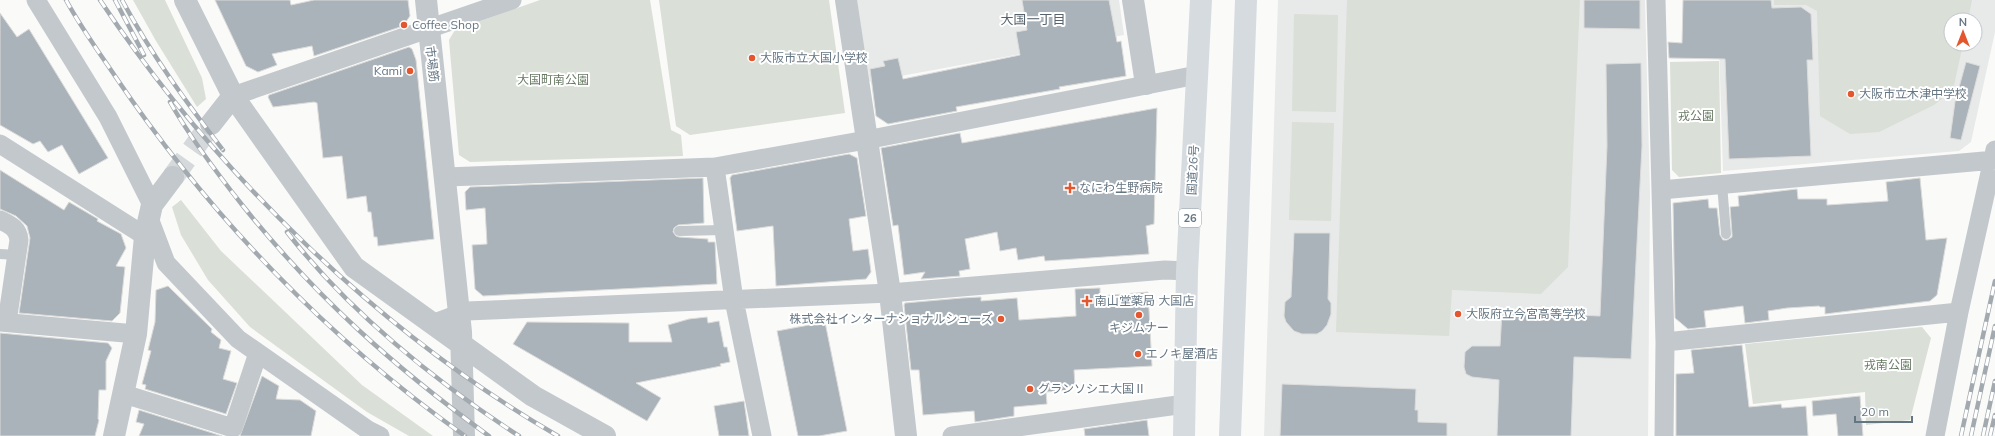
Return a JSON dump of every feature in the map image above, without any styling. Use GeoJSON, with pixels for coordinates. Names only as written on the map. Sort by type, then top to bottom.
{"type":"FeatureCollection","features":[{"type":"Feature","properties":{"kind":"highway","name":"国道26号"},"geometry":{"type":"LineString","coordinates":[[1184,436],[1186,404],[1187,271],[1201,0]]}},
{"type":"Feature","properties":{"kind":"highway"},"geometry":{"type":"LineString","coordinates":[[1230,436],[1246,0]]}},
{"type":"Feature","properties":{"kind":"street"},"geometry":{"type":"LineString","coordinates":[[36,0],[108,117],[166,263],[238,339],[368,430],[380,436]]}},
{"type":"Feature","properties":{"kind":"street"},"geometry":{"type":"LineString","coordinates":[[185,0],[233,96],[354,267],[533,396],[606,436]]}},
{"type":"Feature","properties":{"kind":"street","name":"市場筋"},"geometry":{"type":"LineString","coordinates":[[426,0],[427,29],[446,177],[460,314],[464,436]]}},
{"type":"Feature","properties":{"kind":"street"},"geometry":{"type":"LineString","coordinates":[[211,124],[233,96],[512,0]]}},
{"type":"Feature","properties":{"kind":"street"},"geometry":{"type":"LineString","coordinates":[[846,0],[890,293],[906,436]]}},
{"type":"Feature","properties":{"kind":"street"},"geometry":{"type":"LineString","coordinates":[[1133,0],[1146,84]]}},
{"type":"Feature","properties":{"kind":"street"},"geometry":{"type":"LineString","coordinates":[[1656,0],[1665,342],[1664,436]]}},
{"type":"Feature","properties":{"kind":"street"},"geometry":{"type":"LineString","coordinates":[[446,177],[715,167],[866,140],[1197,75]]}},
{"type":"Feature","properties":{"kind":"street"},"geometry":{"type":"LineString","coordinates":[[0,144],[149,220]]}},
{"type":"Feature","properties":{"kind":"street"},"geometry":{"type":"LineString","coordinates":[[1661,190],[1994,157],[1959,312],[1935,436]]}},
{"type":"Feature","properties":{"kind":"street"},"geometry":{"type":"LineString","coordinates":[[715,167],[734,300],[762,436]]}},
{"type":"Feature","properties":{"kind":"street"},"geometry":{"type":"LineString","coordinates":[[114,436],[136,334],[149,220],[173,177]]}},
{"type":"Feature","properties":{"kind":"street"},"geometry":{"type":"LineString","coordinates":[[0,220],[16,228],[19,233],[9,254],[4,322],[136,334]]}},
{"type":"Feature","properties":{"kind":"street"},"geometry":{"type":"LineString","coordinates":[[432,324],[467,311],[890,293],[1165,270],[1187,271]]}},
{"type":"Feature","properties":{"kind":"street"},"geometry":{"type":"LineString","coordinates":[[1665,342],[1959,312]]}},
{"type":"Feature","properties":{"kind":"street"},"geometry":{"type":"LineString","coordinates":[[124,394],[233,428],[258,353]]}},
{"type":"Feature","properties":{"kind":"street"},"geometry":{"type":"LineString","coordinates":[[952,436],[986,434],[1186,404]]}},
{"type":"Feature","properties":{"kind":"lane"},"geometry":{"type":"LineString","coordinates":[[1722,184],[1726,234]]}},
{"type":"Feature","properties":{"kind":"lane"},"geometry":{"type":"LineString","coordinates":[[679,231],[723,230]]}},
{"type":"Feature","properties":{"kind":"shaded area","name":"大阪市立大国小学校"},"geometry":{"type":"Polygon","coordinates":[[[857,0],[1119,0],[1124,35],[868,82],[857,0]]]}},
{"type":"Feature","properties":{"kind":"shaded area","name":"大阪府立今宮高等学校"},"geometry":{"type":"Polygon","coordinates":[[[1278,0],[1645,0],[1650,193],[1648,436],[1264,436],[1278,0]]]}},
{"type":"Feature","properties":{"kind":"shaded area","name":"大阪市立木津中学校"},"geometry":{"type":"Polygon","coordinates":[[[1723,0],[1995,0],[1995,32],[1971,142],[1959,151],[1723,171],[1719,46],[1723,0]]]}},
{"type":"Feature","properties":{"kind":"green space"},"geometry":{"type":"Polygon","coordinates":[[[133,0],[165,0],[202,78],[206,99],[197,107],[156,41],[133,0]]]}},
{"type":"Feature","properties":{"kind":"green space","name":"大国町南公園"},"geometry":{"type":"Polygon","coordinates":[[[540,0],[650,0],[671,130],[681,135],[683,156],[470,162],[459,155],[449,40],[455,30],[540,0]]]}},
{"type":"Feature","properties":{"kind":"green space","name":"大阪市立大国小学校"},"geometry":{"type":"Polygon","coordinates":[[[659,0],[829,0],[845,113],[690,135],[676,126],[659,0]]]}},
{"type":"Feature","properties":{"kind":"green space"},"geometry":{"type":"Polygon","coordinates":[[[1347,0],[1580,0],[1568,267],[1541,294],[1452,290],[1449,336],[1336,332],[1347,0]]]}},
{"type":"Feature","properties":{"kind":"green space"},"geometry":{"type":"Polygon","coordinates":[[[1774,0],[1972,0],[1970,12],[1943,12],[1943,52],[1961,52],[1953,90],[1934,105],[1879,132],[1850,134],[1820,116],[1817,11],[1806,5],[1774,5],[1774,0]]]}},
{"type":"Feature","properties":{"kind":"green space"},"geometry":{"type":"Polygon","coordinates":[[[1294,14],[1338,15],[1336,112],[1292,111],[1294,14]]]}},
{"type":"Feature","properties":{"kind":"green space","name":"戎公園"},"geometry":{"type":"Polygon","coordinates":[[[1719,61],[1721,173],[1679,177],[1672,170],[1670,62],[1719,61]]]}},
{"type":"Feature","properties":{"kind":"green space"},"geometry":{"type":"Polygon","coordinates":[[[1292,122],[1334,123],[1331,221],[1289,220],[1292,122]]]}},
{"type":"Feature","properties":{"kind":"green space"},"geometry":{"type":"Polygon","coordinates":[[[181,200],[221,251],[362,385],[433,436],[409,436],[367,412],[250,327],[208,280],[181,235],[172,207],[181,200]]]}},
{"type":"Feature","properties":{"kind":"green space","name":"戎南公園"},"geometry":{"type":"Polygon","coordinates":[[[1922,327],[1931,338],[1910,420],[1866,425],[1865,392],[1753,404],[1745,344],[1922,327]]]}},
{"type":"Feature","properties":{"kind":"building"},"geometry":{"type":"Polygon","coordinates":[[[215,0],[290,0],[291,5],[314,0],[408,0],[410,16],[403,26],[314,56],[312,46],[272,54],[277,65],[258,72],[246,66],[215,0]]]}},
{"type":"Feature","properties":{"kind":"building"},"geometry":{"type":"Polygon","coordinates":[[[1022,0],[1109,0],[1117,42],[1121,41],[1126,76],[956,107],[957,111],[888,124],[876,116],[870,69],[885,66],[883,61],[898,58],[903,79],[1020,55],[1016,32],[1027,30],[1022,0]]]}},
{"type":"Feature","properties":{"kind":"building"},"geometry":{"type":"Polygon","coordinates":[[[1584,0],[1640,0],[1640,29],[1584,28],[1584,0]]]}},
{"type":"Feature","properties":{"kind":"building"},"geometry":{"type":"Polygon","coordinates":[[[1683,0],[1771,0],[1772,8],[1801,7],[1811,14],[1813,60],[1807,60],[1811,156],[1729,159],[1725,59],[1669,58],[1668,42],[1682,43],[1683,0]]]}},
{"type":"Feature","properties":{"kind":"building"},"geometry":{"type":"Polygon","coordinates":[[[0,13],[17,37],[29,29],[108,158],[79,174],[62,145],[48,152],[40,141],[33,144],[0,125],[0,13]]]}},
{"type":"Feature","properties":{"kind":"building"},"geometry":{"type":"Polygon","coordinates":[[[409,47],[412,49],[416,60],[434,239],[378,246],[377,237],[374,237],[371,212],[368,212],[366,196],[347,199],[342,156],[323,158],[317,103],[314,102],[273,107],[268,97],[269,95],[409,47]]]}},
{"type":"Feature","properties":{"kind":"building"},"geometry":{"type":"Polygon","coordinates":[[[1966,62],[1980,66],[1961,140],[1950,138],[1955,102],[1966,62]]]}},
{"type":"Feature","properties":{"kind":"building"},"geometry":{"type":"Polygon","coordinates":[[[1641,63],[1642,146],[1631,359],[1574,357],[1571,436],[1497,436],[1499,380],[1472,377],[1466,374],[1464,367],[1465,352],[1472,346],[1500,346],[1502,312],[1600,316],[1607,146],[1606,64],[1641,63]]]}},
{"type":"Feature","properties":{"kind":"building","name":"なにわ生野病院"},"geometry":{"type":"Polygon","coordinates":[[[1157,108],[1154,224],[1146,226],[1149,254],[1045,261],[1044,256],[1018,260],[1016,248],[1000,251],[997,232],[965,239],[970,269],[959,271],[960,276],[921,279],[925,272],[904,275],[898,225],[893,226],[881,148],[960,133],[962,143],[1157,108]]]}},
{"type":"Feature","properties":{"kind":"building"},"geometry":{"type":"Polygon","coordinates":[[[849,154],[857,158],[866,216],[849,219],[853,251],[868,249],[871,272],[866,279],[776,286],[773,226],[737,231],[730,178],[732,175],[849,154]]]}},
{"type":"Feature","properties":{"kind":"building"},"geometry":{"type":"Polygon","coordinates":[[[0,170],[64,210],[69,202],[98,219],[97,221],[121,234],[126,248],[116,266],[125,267],[120,313],[112,321],[19,313],[30,238],[27,226],[16,216],[0,209],[0,170]]]}},
{"type":"Feature","properties":{"kind":"building"},"geometry":{"type":"Polygon","coordinates":[[[703,178],[704,223],[678,225],[674,228],[673,232],[679,237],[708,239],[708,242],[715,242],[717,284],[483,296],[475,289],[472,245],[487,244],[485,208],[466,210],[465,192],[470,187],[703,178]]]}},
{"type":"Feature","properties":{"kind":"building"},"geometry":{"type":"Polygon","coordinates":[[[1920,178],[1926,240],[1947,238],[1937,295],[1930,301],[1825,314],[1825,307],[1819,306],[1787,308],[1768,311],[1769,320],[1745,323],[1743,306],[1704,311],[1706,327],[1688,329],[1675,318],[1673,203],[1708,199],[1709,208],[1717,208],[1720,235],[1723,240],[1727,240],[1732,237],[1730,207],[1739,206],[1738,196],[1797,189],[1798,199],[1827,199],[1827,205],[1888,201],[1886,182],[1920,178]]]}},
{"type":"Feature","properties":{"kind":"building"},"geometry":{"type":"Polygon","coordinates":[[[1294,233],[1330,233],[1328,299],[1331,303],[1331,314],[1327,325],[1317,334],[1302,334],[1294,331],[1286,322],[1284,316],[1285,302],[1291,297],[1294,233]]]}},
{"type":"Feature","properties":{"kind":"building"},"geometry":{"type":"Polygon","coordinates":[[[168,286],[212,329],[211,332],[221,340],[219,348],[231,351],[223,379],[237,383],[226,414],[145,389],[146,385],[142,384],[151,351],[148,350],[155,322],[156,290],[168,286]]]}},
{"type":"Feature","properties":{"kind":"building"},"geometry":{"type":"Polygon","coordinates":[[[1100,288],[1100,296],[1148,292],[1152,366],[1074,370],[1075,387],[1072,387],[1072,390],[1046,392],[1047,404],[1014,407],[1014,416],[975,422],[974,411],[923,415],[919,370],[911,370],[905,303],[981,297],[981,301],[1017,298],[1019,320],[1076,316],[1075,289],[1100,288]]]}},
{"type":"Feature","properties":{"kind":"building"},"geometry":{"type":"Polygon","coordinates":[[[707,317],[708,323],[719,321],[724,347],[727,347],[730,362],[720,364],[721,366],[636,383],[661,398],[647,421],[513,344],[527,322],[629,323],[629,342],[672,342],[668,325],[689,319],[707,317]]]}},
{"type":"Feature","properties":{"kind":"building"},"geometry":{"type":"Polygon","coordinates":[[[825,322],[847,431],[819,436],[798,436],[777,331],[825,322]]]}},
{"type":"Feature","properties":{"kind":"building"},"geometry":{"type":"Polygon","coordinates":[[[0,333],[108,343],[112,348],[106,361],[106,390],[99,390],[99,420],[95,436],[0,436],[0,333]]]}},
{"type":"Feature","properties":{"kind":"building"},"geometry":{"type":"Polygon","coordinates":[[[1742,345],[1749,407],[1781,404],[1782,408],[1806,406],[1808,436],[1676,436],[1676,374],[1694,373],[1691,350],[1742,345]]]}},
{"type":"Feature","properties":{"kind":"building"},"geometry":{"type":"Polygon","coordinates":[[[262,376],[279,386],[276,399],[300,400],[316,411],[311,436],[240,436],[262,376]]]}},
{"type":"Feature","properties":{"kind":"building"},"geometry":{"type":"Polygon","coordinates":[[[1282,384],[1416,389],[1415,410],[1418,410],[1418,422],[1447,423],[1447,436],[1280,436],[1282,384]]]}},
{"type":"Feature","properties":{"kind":"building"},"geometry":{"type":"Polygon","coordinates":[[[1860,396],[1863,436],[1838,436],[1836,414],[1813,416],[1812,401],[1860,396]]]}},
{"type":"Feature","properties":{"kind":"building"},"geometry":{"type":"Polygon","coordinates":[[[744,401],[749,436],[719,436],[714,406],[744,401]]]}},
{"type":"Feature","properties":{"kind":"building"},"geometry":{"type":"Polygon","coordinates":[[[139,410],[222,436],[139,436],[144,424],[136,422],[139,410]]]}},
{"type":"Feature","properties":{"kind":"building"},"geometry":{"type":"Polygon","coordinates":[[[1147,420],[1149,436],[1085,436],[1084,429],[1147,420]]]}},
{"type":"Feature","properties":{"kind":"tunnel"},"geometry":{"type":"LineString","coordinates":[[173,177],[211,124]]}},
{"type":"Feature","properties":{"kind":"railway"},"geometry":{"type":"LineString","coordinates":[[66,0],[89,38],[151,127],[190,177],[274,272],[319,316],[366,358],[414,398],[465,436]]}},
{"type":"Feature","properties":{"kind":"railway"},"geometry":{"type":"LineString","coordinates":[[100,0],[145,64],[195,126],[248,186],[305,244],[365,298],[427,348],[492,395],[558,436]]}},
{"type":"Feature","properties":{"kind":"railway"},"geometry":{"type":"LineString","coordinates":[[115,0],[144,55]]}},
{"type":"Feature","properties":{"kind":"railway"},"geometry":{"type":"LineString","coordinates":[[122,0],[133,20],[170,77],[223,150]]}},
{"type":"Feature","properties":{"kind":"railway"},"geometry":{"type":"LineString","coordinates":[[170,102],[195,142],[223,181],[299,271],[328,301],[389,357],[421,384],[489,436]]}},
{"type":"Feature","properties":{"kind":"railway"},"geometry":{"type":"LineString","coordinates":[[287,232],[337,290],[365,317],[425,369],[519,436]]}},
{"type":"Feature","properties":{"kind":"railway"},"geometry":{"type":"LineString","coordinates":[[1961,436],[1995,281]]}},
{"type":"Feature","properties":{"kind":"railway"},"geometry":{"type":"LineString","coordinates":[[1971,436],[1995,326]]}},
{"type":"Feature","properties":{"kind":"railway"},"geometry":{"type":"LineString","coordinates":[[1983,436],[1995,381]]}},
{"type":"Feature","properties":{"kind":"railway"},"geometry":{"type":"LineString","coordinates":[[1990,436],[1995,415]]}},
{"type":"Feature","properties":{"kind":"place","name":"Coffee Shop"},"geometry":{"type":"Point","coordinates":[404,25]}},
{"type":"Feature","properties":{"kind":"place","name":"大阪市立大国小学校"},"geometry":{"type":"Point","coordinates":[752,58]}},
{"type":"Feature","properties":{"kind":"place","name":"Kami"},"geometry":{"type":"Point","coordinates":[410,71]}},
{"type":"Feature","properties":{"kind":"place","name":"大阪市立木津中学校"},"geometry":{"type":"Point","coordinates":[1851,94]}},
{"type":"Feature","properties":{"kind":"place","name":"なにわ生野病院"},"geometry":{"type":"Point","coordinates":[1070,188]}},
{"type":"Feature","properties":{"kind":"place","name":"南山堂薬局 大国店"},"geometry":{"type":"Point","coordinates":[1087,301]}},
{"type":"Feature","properties":{"kind":"place","name":"大阪府立今宮高等学校"},"geometry":{"type":"Point","coordinates":[1458,314]}},
{"type":"Feature","properties":{"kind":"place","name":"キジムナー"},"geometry":{"type":"Point","coordinates":[1139,315]}},
{"type":"Feature","properties":{"kind":"place","name":"株式会社インターナショナルシューズ"},"geometry":{"type":"Point","coordinates":[1001,319]}},
{"type":"Feature","properties":{"kind":"place","name":"エノキ屋酒店"},"geometry":{"type":"Point","coordinates":[1138,354]}},
{"type":"Feature","properties":{"kind":"place","name":"グランソシエ大国Ⅱ"},"geometry":{"type":"Point","coordinates":[1030,389]}},
{"type":"Feature","properties":{"kind":"district","name":"大国一丁目"},"geometry":{"type":"Point","coordinates":[1033,19]}}]}
